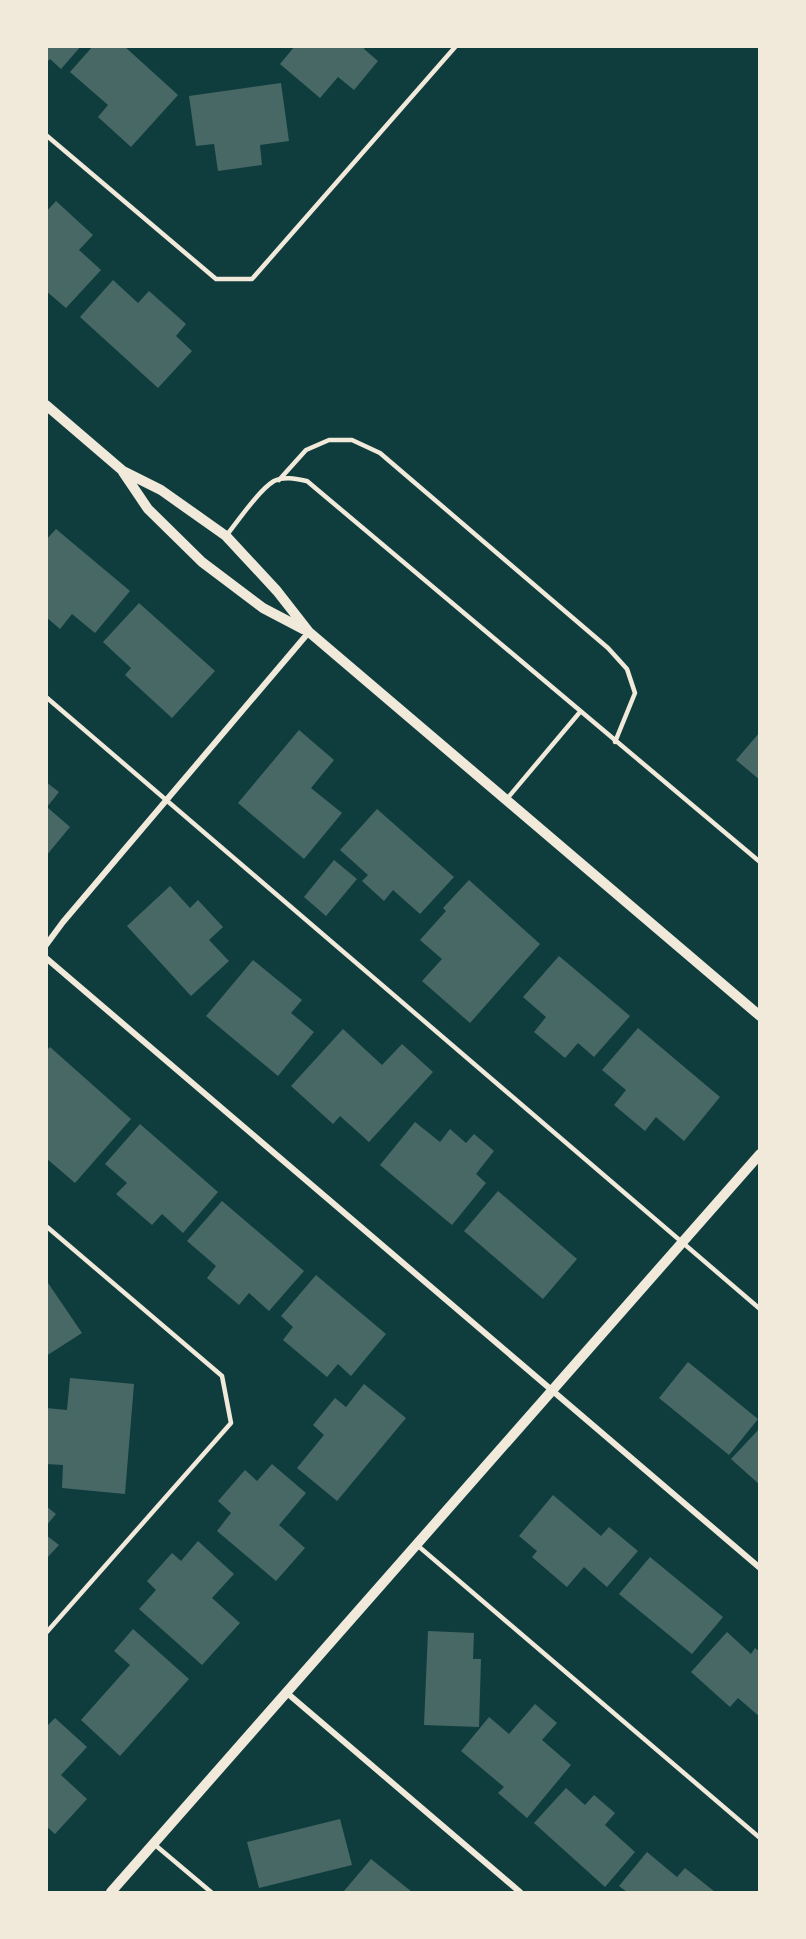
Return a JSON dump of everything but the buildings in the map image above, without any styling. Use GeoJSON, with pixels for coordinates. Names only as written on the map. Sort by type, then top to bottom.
{"type":"FeatureCollection","features":[{"type":"Feature","properties":{"kind":"street"},"geometry":{"type":"LineString","coordinates":[[46,405],[123,471],[161,490],[226,536],[277,591],[309,632],[759,1016]]}},
{"type":"Feature","properties":{"kind":"street"},"geometry":{"type":"LineString","coordinates":[[123,471],[148,509],[202,562],[263,608],[309,632]]}},
{"type":"Feature","properties":{"kind":"street"},"geometry":{"type":"LineString","coordinates":[[46,945],[309,632]]}},
{"type":"Feature","properties":{"kind":"street"},"geometry":{"type":"LineString","coordinates":[[46,958],[759,1568]]}},
{"type":"Feature","properties":{"kind":"street"},"geometry":{"type":"LineString","coordinates":[[111,1893],[759,1154]]}},
{"type":"Feature","properties":{"kind":"street"},"geometry":{"type":"LineString","coordinates":[[287,1693],[520,1893]]}},
{"type":"Feature","properties":{"kind":"lane"},"geometry":{"type":"LineString","coordinates":[[46,135],[216,279],[252,279],[456,46]]}},
{"type":"Feature","properties":{"kind":"lane"},"geometry":{"type":"LineString","coordinates":[[279,480],[306,450],[329,440],[352,440],[380,453],[608,648],[627,669],[635,693],[615,742]]}},
{"type":"Feature","properties":{"kind":"lane"},"geometry":{"type":"LineString","coordinates":[[226,536],[264,489],[286,478],[307,482],[759,862]]}},
{"type":"Feature","properties":{"kind":"lane"},"geometry":{"type":"LineString","coordinates":[[46,697],[759,1309]]}},
{"type":"Feature","properties":{"kind":"lane"},"geometry":{"type":"LineString","coordinates":[[506,800],[580,712]]}},
{"type":"Feature","properties":{"kind":"lane"},"geometry":{"type":"LineString","coordinates":[[46,1226],[222,1376],[231,1423],[46,1633]]}},
{"type":"Feature","properties":{"kind":"lane"},"geometry":{"type":"LineString","coordinates":[[417,1545],[759,1838]]}},
{"type":"Feature","properties":{"kind":"lane"},"geometry":{"type":"LineString","coordinates":[[154,1844],[211,1893]]}}]}
